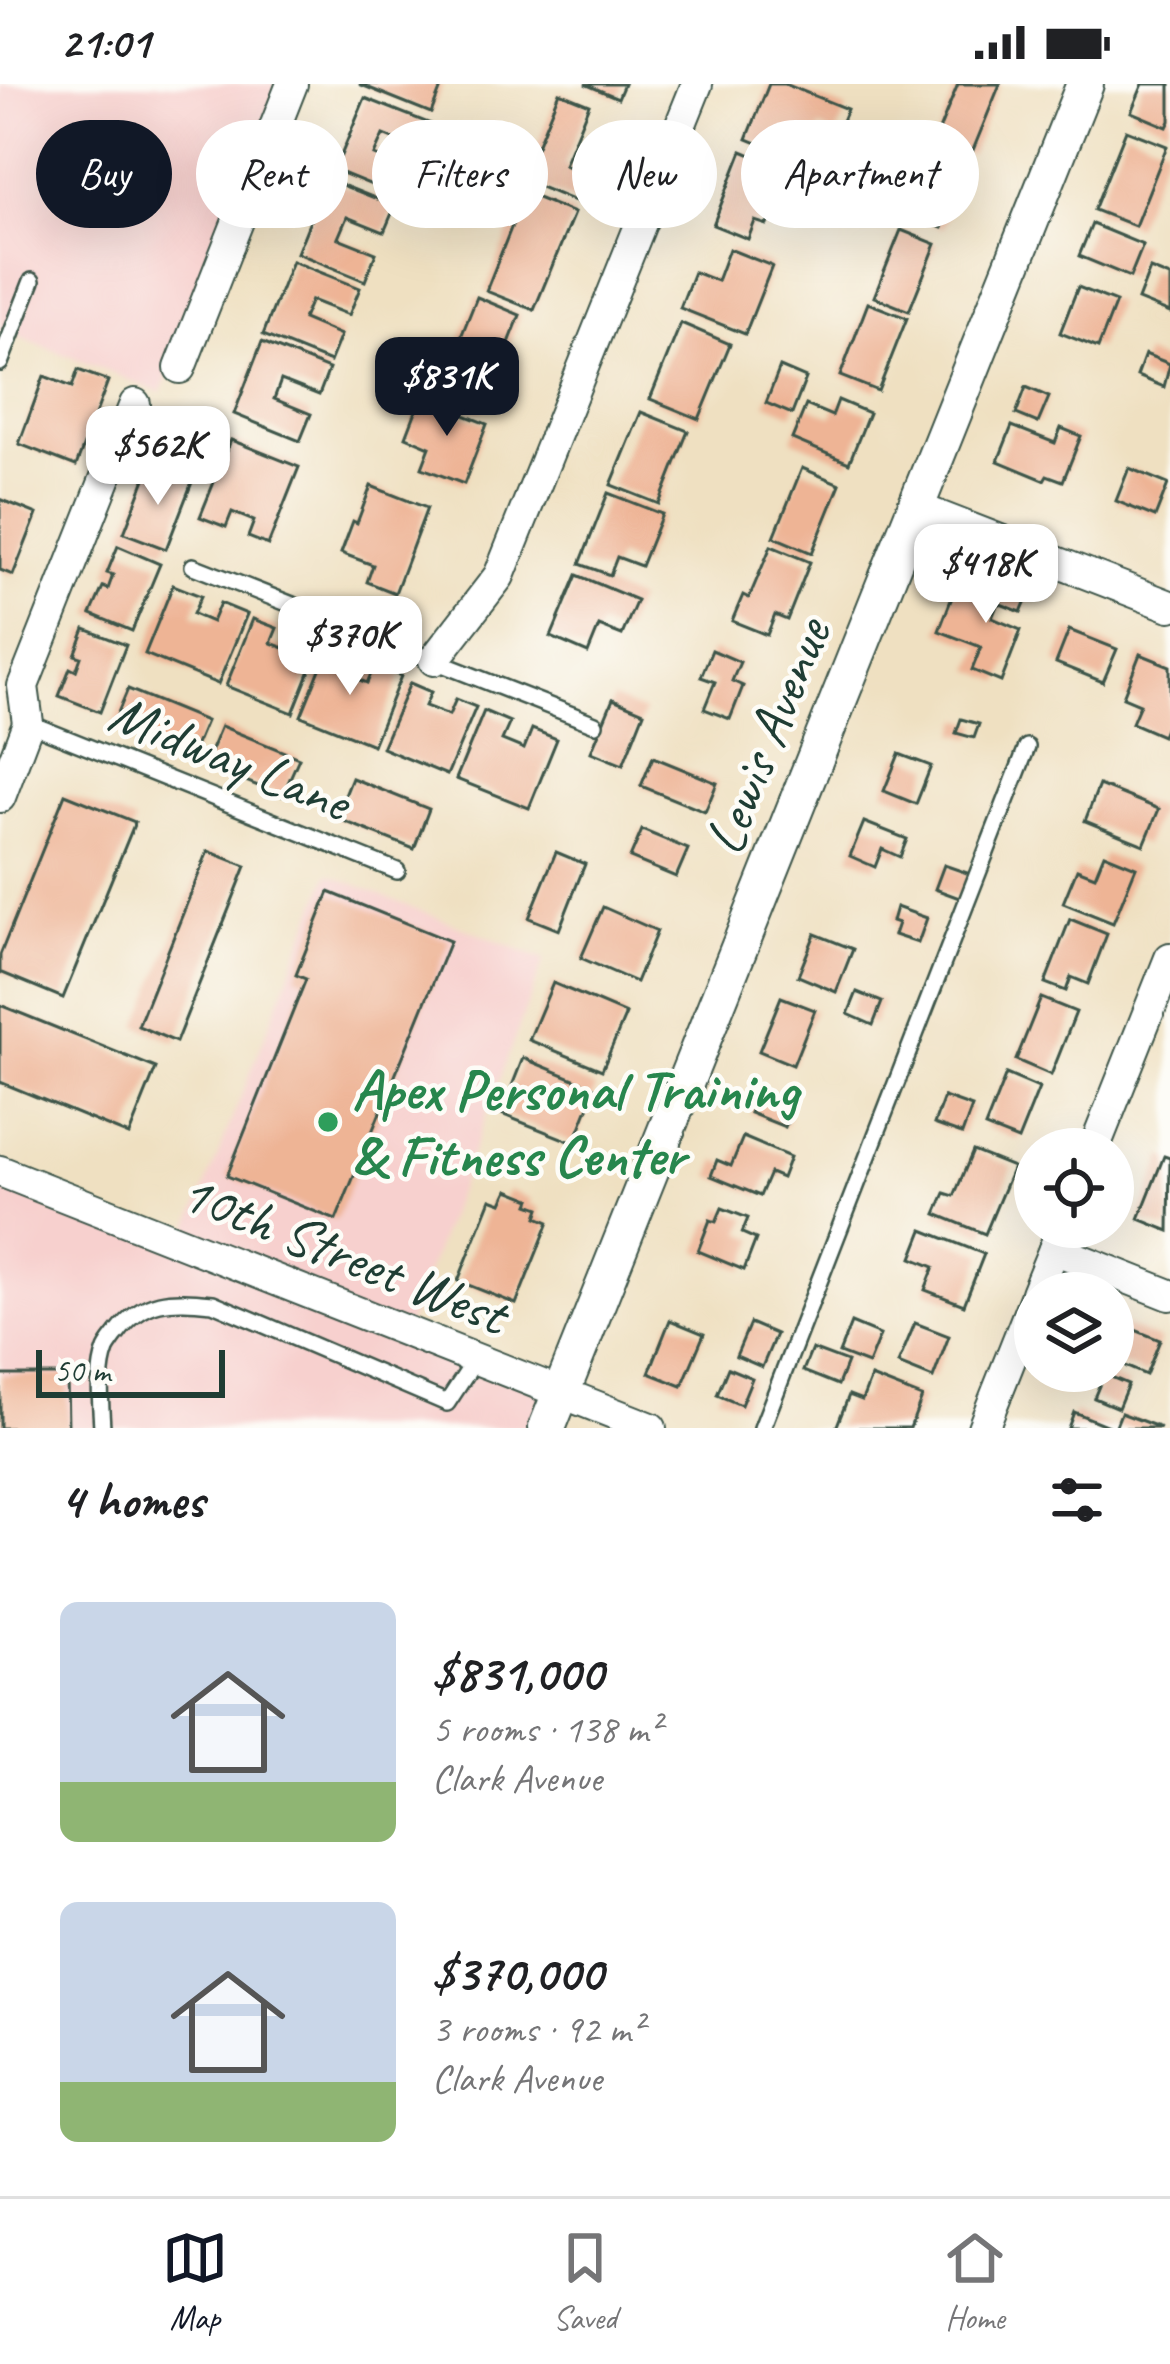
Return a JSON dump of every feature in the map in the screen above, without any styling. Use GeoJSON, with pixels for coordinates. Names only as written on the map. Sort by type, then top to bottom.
{"type":"FeatureCollection","features":[{"type":"Feature","properties":{"kind":"street"},"geometry":{"type":"LineString","coordinates":[[180,368],[292,84]]}},
{"type":"Feature","properties":{"kind":"street"},"geometry":{"type":"LineString","coordinates":[[434,661],[499,576],[698,84]]}},
{"type":"Feature","properties":{"kind":"street","name":"Lewis Avenue"},"geometry":{"type":"LineString","coordinates":[[547,1428],[1085,84]]}},
{"type":"Feature","properties":{"kind":"street"},"geometry":{"type":"LineString","coordinates":[[0,797],[28,723],[23,686],[135,404]]}},
{"type":"Feature","properties":{"kind":"street"},"geometry":{"type":"LineString","coordinates":[[915,508],[1170,606]]}},
{"type":"Feature","properties":{"kind":"street"},"geometry":{"type":"LineString","coordinates":[[1104,1128],[1159,1014],[1170,958]]}},
{"type":"Feature","properties":{"kind":"street","name":"10th Street West"},"geometry":{"type":"LineString","coordinates":[[0,1172],[651,1428]]}},
{"type":"Feature","properties":{"kind":"street"},"geometry":{"type":"LineString","coordinates":[[1078,1248],[1170,1295]]}},
{"type":"Feature","properties":{"kind":"street"},"geometry":{"type":"LineString","coordinates":[[983,1428],[1014,1350]]}},
{"type":"Feature","properties":{"kind":"lane"},"geometry":{"type":"LineString","coordinates":[[0,363],[32,281]]}},
{"type":"Feature","properties":{"kind":"lane"},"geometry":{"type":"LineString","coordinates":[[193,566],[596,724]]}},
{"type":"Feature","properties":{"kind":"lane","name":"Midway Lane"},"geometry":{"type":"LineString","coordinates":[[28,723],[397,872]]}},
{"type":"Feature","properties":{"kind":"lane"},"geometry":{"type":"LineString","coordinates":[[762,1428],[1027,748]]}},
{"type":"Feature","properties":{"kind":"lane"},"geometry":{"type":"LineString","coordinates":[[102,1428],[106,1349],[125,1322],[145,1306],[180,1300],[213,1303],[447,1403],[476,1359]]}},
{"type":"Feature","properties":{"kind":"shaded area"},"geometry":{"type":"Polygon","coordinates":[[[0,84],[286,84],[271,120],[196,120],[196,228],[228,228],[161,393],[0,329],[0,84]]]}},
{"type":"Feature","properties":{"kind":"shaded area"},"geometry":{"type":"Polygon","coordinates":[[[329,874],[544,960],[405,1332],[561,1393],[547,1428],[0,1428],[0,1171],[183,1243],[329,874]]]}},
{"type":"Feature","properties":{"kind":"building"},"geometry":{"type":"Polygon","coordinates":[[[359,84],[438,84],[442,85],[431,113],[359,84]]]}},
{"type":"Feature","properties":{"kind":"building"},"geometry":{"type":"Polygon","coordinates":[[[585,84],[624,84],[618,98],[585,84]]]}},
{"type":"Feature","properties":{"kind":"building"},"geometry":{"type":"Polygon","coordinates":[[[769,84],[785,84],[847,109],[842,120],[755,120],[769,84]]]}},
{"type":"Feature","properties":{"kind":"building"},"geometry":{"type":"Polygon","coordinates":[[[958,84],[1000,84],[979,135],[979,120],[943,120],[958,84]]]}},
{"type":"Feature","properties":{"kind":"building"},"geometry":{"type":"Polygon","coordinates":[[[1143,84],[1170,84],[1167,127],[1131,112],[1143,84]]]}},
{"type":"Feature","properties":{"kind":"building"},"geometry":{"type":"Polygon","coordinates":[[[559,92],[589,104],[582,120],[572,120],[572,145],[564,165],[572,168],[572,200],[548,190],[548,120],[559,92]]]}},
{"type":"Feature","properties":{"kind":"building"},"geometry":{"type":"Polygon","coordinates":[[[365,98],[421,120],[372,120],[372,185],[348,175],[348,139],[365,98]]]}},
{"type":"Feature","properties":{"kind":"building"},"geometry":{"type":"Polygon","coordinates":[[[1126,130],[1167,146],[1135,226],[1094,210],[1126,130]]]}},
{"type":"Feature","properties":{"kind":"building"},"geometry":{"type":"Polygon","coordinates":[[[741,154],[741,228],[752,228],[748,239],[717,227],[717,215],[741,154]]]}},
{"type":"Feature","properties":{"kind":"building"},"geometry":{"type":"Polygon","coordinates":[[[348,187],[372,197],[372,227],[348,217],[348,187]]]}},
{"type":"Feature","properties":{"kind":"building"},"geometry":{"type":"Polygon","coordinates":[[[548,202],[572,212],[534,310],[486,291],[511,228],[548,228],[548,202]]]}},
{"type":"Feature","properties":{"kind":"building"},"geometry":{"type":"Polygon","coordinates":[[[1092,224],[1143,245],[1130,277],[1079,256],[1092,224]]]}},
{"type":"Feature","properties":{"kind":"building"},"geometry":{"type":"Polygon","coordinates":[[[307,228],[342,228],[338,238],[376,253],[365,281],[297,253],[307,228]]]}},
{"type":"Feature","properties":{"kind":"building"},"geometry":{"type":"Polygon","coordinates":[[[901,230],[936,244],[909,311],[874,297],[901,230]]]}},
{"type":"Feature","properties":{"kind":"building"},"geometry":{"type":"Polygon","coordinates":[[[729,249],[772,266],[745,334],[680,308],[694,272],[717,281],[729,249]]]}},
{"type":"Feature","properties":{"kind":"building"},"geometry":{"type":"Polygon","coordinates":[[[292,261],[360,288],[349,315],[311,300],[303,319],[341,335],[330,362],[263,335],[292,261]]]}},
{"type":"Feature","properties":{"kind":"building"},"geometry":{"type":"Polygon","coordinates":[[[1150,269],[1170,277],[1170,313],[1138,300],[1150,269]]]}},
{"type":"Feature","properties":{"kind":"building"},"geometry":{"type":"Polygon","coordinates":[[[1078,287],[1116,302],[1098,348],[1060,333],[1078,287]]]}},
{"type":"Feature","properties":{"kind":"building"},"geometry":{"type":"Polygon","coordinates":[[[477,297],[520,315],[482,411],[438,394],[477,297]]]}},
{"type":"Feature","properties":{"kind":"building"},"geometry":{"type":"Polygon","coordinates":[[[868,303],[907,318],[878,391],[840,376],[868,303]]]}},
{"type":"Feature","properties":{"kind":"building"},"geometry":{"type":"Polygon","coordinates":[[[681,323],[730,344],[699,419],[650,399],[681,323]]]}},
{"type":"Feature","properties":{"kind":"building"},"geometry":{"type":"Polygon","coordinates":[[[262,342],[329,369],[319,395],[281,380],[274,399],[311,414],[300,441],[234,414],[262,342]]]}},
{"type":"Feature","properties":{"kind":"building"},"geometry":{"type":"Polygon","coordinates":[[[1145,354],[1170,364],[1164,387],[1137,376],[1145,354]]]}},
{"type":"Feature","properties":{"kind":"building"},"geometry":{"type":"Polygon","coordinates":[[[780,367],[806,378],[792,414],[766,403],[780,367]]]}},
{"type":"Feature","properties":{"kind":"building"},"geometry":{"type":"Polygon","coordinates":[[[78,370],[108,381],[76,466],[19,444],[44,376],[72,387],[78,370]]]}},
{"type":"Feature","properties":{"kind":"building"},"geometry":{"type":"Polygon","coordinates":[[[1026,387],[1049,397],[1038,423],[1016,414],[1026,387]]]}},
{"type":"Feature","properties":{"kind":"building"},"geometry":{"type":"Polygon","coordinates":[[[421,398],[487,424],[464,484],[422,468],[430,447],[406,437],[421,398]]]}},
{"type":"Feature","properties":{"kind":"building"},"geometry":{"type":"Polygon","coordinates":[[[838,400],[869,413],[849,463],[792,439],[806,405],[832,416],[838,400]]]}},
{"type":"Feature","properties":{"kind":"building"},"geometry":{"type":"Polygon","coordinates":[[[175,412],[212,427],[193,474],[156,460],[175,412]]]}},
{"type":"Feature","properties":{"kind":"building"},"geometry":{"type":"Polygon","coordinates":[[[641,412],[688,431],[659,504],[611,485],[641,412]]]}},
{"type":"Feature","properties":{"kind":"building"},"geometry":{"type":"Polygon","coordinates":[[[1012,426],[1055,443],[1061,428],[1081,436],[1063,481],[1047,475],[1044,480],[998,461],[1012,426]]]}},
{"type":"Feature","properties":{"kind":"building"},"geometry":{"type":"Polygon","coordinates":[[[231,440],[299,467],[268,545],[248,537],[254,521],[232,512],[226,527],[200,517],[231,440]]]}},
{"type":"Feature","properties":{"kind":"building"},"geometry":{"type":"Polygon","coordinates":[[[150,466],[192,482],[166,549],[124,533],[150,466]]]}},
{"type":"Feature","properties":{"kind":"building"},"geometry":{"type":"Polygon","coordinates":[[[802,468],[840,484],[812,553],[774,537],[802,468]]]}},
{"type":"Feature","properties":{"kind":"building"},"geometry":{"type":"Polygon","coordinates":[[[1129,468],[1168,484],[1155,517],[1116,501],[1129,468]]]}},
{"type":"Feature","properties":{"kind":"building"},"geometry":{"type":"Polygon","coordinates":[[[371,486],[427,508],[395,593],[367,582],[373,565],[341,553],[371,486]]]}},
{"type":"Feature","properties":{"kind":"building"},"geometry":{"type":"Polygon","coordinates":[[[608,493],[662,514],[641,566],[617,557],[610,575],[580,564],[608,493]]]}},
{"type":"Feature","properties":{"kind":"building"},"geometry":{"type":"Polygon","coordinates":[[[0,499],[37,514],[13,575],[0,570],[0,499]]]}},
{"type":"Feature","properties":{"kind":"building"},"geometry":{"type":"Polygon","coordinates":[[[118,546],[160,564],[132,631],[91,614],[103,587],[108,589],[113,575],[107,573],[118,546]]]}},
{"type":"Feature","properties":{"kind":"building"},"geometry":{"type":"Polygon","coordinates":[[[771,546],[810,562],[787,620],[775,615],[767,635],[732,621],[743,595],[749,598],[771,546]]]}},
{"type":"Feature","properties":{"kind":"building"},"geometry":{"type":"Polygon","coordinates":[[[577,575],[637,600],[622,635],[599,626],[588,653],[551,637],[577,575]]]}},
{"type":"Feature","properties":{"kind":"building"},"geometry":{"type":"Polygon","coordinates":[[[994,579],[1029,593],[1021,612],[998,603],[992,618],[1021,630],[1001,682],[972,670],[981,647],[939,631],[956,587],[986,599],[994,579]]]}},
{"type":"Feature","properties":{"kind":"building"},"geometry":{"type":"Polygon","coordinates":[[[173,585],[201,596],[193,614],[212,622],[220,603],[247,614],[218,684],[145,654],[173,585]]]}},
{"type":"Feature","properties":{"kind":"building"},"geometry":{"type":"Polygon","coordinates":[[[253,619],[277,628],[271,643],[294,652],[300,636],[320,645],[293,713],[226,686],[253,619]]]}},
{"type":"Feature","properties":{"kind":"building"},"geometry":{"type":"Polygon","coordinates":[[[85,629],[126,645],[100,712],[59,696],[70,668],[76,671],[81,657],[75,655],[85,629]]]}},
{"type":"Feature","properties":{"kind":"building"},"geometry":{"type":"Polygon","coordinates":[[[1069,630],[1117,649],[1103,682],[1056,663],[1069,630]]]}},
{"type":"Feature","properties":{"kind":"building"},"geometry":{"type":"Polygon","coordinates":[[[329,647],[357,659],[350,676],[367,683],[375,665],[401,676],[373,745],[301,716],[329,647]]]}},
{"type":"Feature","properties":{"kind":"building"},"geometry":{"type":"Polygon","coordinates":[[[712,650],[740,662],[732,681],[743,686],[730,719],[704,709],[715,682],[701,677],[712,650]]]}},
{"type":"Feature","properties":{"kind":"building"},"geometry":{"type":"Polygon","coordinates":[[[1140,654],[1170,666],[1170,716],[1162,736],[1132,723],[1140,704],[1123,697],[1140,654]]]}},
{"type":"Feature","properties":{"kind":"building"},"geometry":{"type":"Polygon","coordinates":[[[410,683],[431,692],[425,706],[449,715],[456,699],[476,707],[447,775],[382,748],[410,683]]]}},
{"type":"Feature","properties":{"kind":"building"},"geometry":{"type":"Polygon","coordinates":[[[128,689],[206,721],[190,759],[112,727],[128,689]]]}},
{"type":"Feature","properties":{"kind":"building"},"geometry":{"type":"Polygon","coordinates":[[[613,699],[644,712],[623,765],[591,752],[613,699]]]}},
{"type":"Feature","properties":{"kind":"building"},"geometry":{"type":"Polygon","coordinates":[[[484,711],[510,722],[502,740],[524,749],[532,729],[557,739],[529,808],[456,779],[484,711]]]}},
{"type":"Feature","properties":{"kind":"building"},"geometry":{"type":"Polygon","coordinates":[[[961,719],[979,724],[974,738],[956,733],[961,719]]]}},
{"type":"Feature","properties":{"kind":"building"},"geometry":{"type":"Polygon","coordinates":[[[221,726],[299,758],[282,796],[205,764],[221,726]]]}},
{"type":"Feature","properties":{"kind":"building"},"geometry":{"type":"Polygon","coordinates":[[[899,754],[931,766],[916,804],[884,791],[899,754]]]}},
{"type":"Feature","properties":{"kind":"building"},"geometry":{"type":"Polygon","coordinates":[[[653,757],[717,783],[705,812],[641,786],[653,757]]]}},
{"type":"Feature","properties":{"kind":"building"},"geometry":{"type":"Polygon","coordinates":[[[352,778],[429,809],[414,849],[336,818],[352,778]]]}},
{"type":"Feature","properties":{"kind":"building"},"geometry":{"type":"Polygon","coordinates":[[[1099,785],[1159,809],[1144,845],[1085,821],[1099,785]]]}},
{"type":"Feature","properties":{"kind":"building"},"geometry":{"type":"Polygon","coordinates":[[[65,794],[135,822],[63,998],[0,972],[0,955],[65,794]]]}},
{"type":"Feature","properties":{"kind":"building"},"geometry":{"type":"Polygon","coordinates":[[[864,822],[907,839],[900,857],[882,849],[875,867],[850,856],[864,822]]]}},
{"type":"Feature","properties":{"kind":"building"},"geometry":{"type":"Polygon","coordinates":[[[642,830],[688,849],[676,877],[630,858],[642,830]]]}},
{"type":"Feature","properties":{"kind":"building"},"geometry":{"type":"Polygon","coordinates":[[[208,851],[246,866],[176,1042],[138,1026],[208,851]]]}},
{"type":"Feature","properties":{"kind":"building"},"geometry":{"type":"Polygon","coordinates":[[[556,852],[585,864],[559,930],[529,918],[556,852]]]}},
{"type":"Feature","properties":{"kind":"building"},"geometry":{"type":"Polygon","coordinates":[[[1104,854],[1136,867],[1113,923],[1063,903],[1077,869],[1095,876],[1104,854]]]}},
{"type":"Feature","properties":{"kind":"building"},"geometry":{"type":"Polygon","coordinates":[[[944,865],[970,874],[962,899],[935,889],[944,865]]]}},
{"type":"Feature","properties":{"kind":"building"},"geometry":{"type":"Polygon","coordinates":[[[329,892],[450,941],[336,1220],[227,1176],[306,979],[296,975],[329,892]]]}},
{"type":"Feature","properties":{"kind":"building"},"geometry":{"type":"Polygon","coordinates":[[[603,907],[657,931],[636,982],[581,958],[603,907]]]}},
{"type":"Feature","properties":{"kind":"building"},"geometry":{"type":"Polygon","coordinates":[[[896,907],[927,918],[918,943],[894,935],[896,907]]]}},
{"type":"Feature","properties":{"kind":"building"},"geometry":{"type":"Polygon","coordinates":[[[1070,919],[1107,934],[1088,984],[1071,977],[1066,991],[1045,983],[1070,919]]]}},
{"type":"Feature","properties":{"kind":"building"},"geometry":{"type":"Polygon","coordinates":[[[815,934],[853,949],[836,992],[798,976],[815,934]]]}},
{"type":"Feature","properties":{"kind":"building"},"geometry":{"type":"Polygon","coordinates":[[[553,983],[626,1014],[602,1070],[529,1040],[553,983]]]}},
{"type":"Feature","properties":{"kind":"building"},"geometry":{"type":"Polygon","coordinates":[[[857,992],[882,1002],[873,1025],[848,1014],[857,992]]]}},
{"type":"Feature","properties":{"kind":"building"},"geometry":{"type":"Polygon","coordinates":[[[781,997],[815,1010],[793,1065],[759,1051],[781,997]]]}},
{"type":"Feature","properties":{"kind":"building"},"geometry":{"type":"Polygon","coordinates":[[[1041,998],[1076,1012],[1051,1075],[1016,1060],[1041,998]]]}},
{"type":"Feature","properties":{"kind":"building"},"geometry":{"type":"Polygon","coordinates":[[[0,1005],[156,1068],[129,1135],[0,1082],[0,1005]]]}},
{"type":"Feature","properties":{"kind":"building"},"geometry":{"type":"Polygon","coordinates":[[[523,1058],[596,1088],[574,1143],[501,1114],[523,1058]]]}},
{"type":"Feature","properties":{"kind":"building"},"geometry":{"type":"Polygon","coordinates":[[[1006,1074],[1039,1088],[1023,1128],[1014,1128],[1014,1138],[985,1127],[1006,1074]]]}},
{"type":"Feature","properties":{"kind":"building"},"geometry":{"type":"Polygon","coordinates":[[[944,1097],[972,1107],[962,1134],[934,1124],[944,1097]]]}},
{"type":"Feature","properties":{"kind":"building"},"geometry":{"type":"Polygon","coordinates":[[[756,1100],[790,1114],[785,1127],[750,1113],[756,1100]]]}},
{"type":"Feature","properties":{"kind":"building"},"geometry":{"type":"Polygon","coordinates":[[[743,1137],[790,1157],[782,1178],[770,1173],[760,1196],[711,1176],[717,1160],[731,1166],[743,1137]]]}},
{"type":"Feature","properties":{"kind":"building"},"geometry":{"type":"Polygon","coordinates":[[[973,1151],[1013,1167],[985,1234],[936,1214],[945,1193],[954,1196],[973,1151]]]}},
{"type":"Feature","properties":{"kind":"building"},"geometry":{"type":"Polygon","coordinates":[[[1164,1156],[1170,1158],[1169,1231],[1139,1219],[1164,1156]]]}},
{"type":"Feature","properties":{"kind":"building"},"geometry":{"type":"Polygon","coordinates":[[[508,1190],[531,1199],[529,1204],[540,1208],[537,1217],[549,1222],[516,1304],[458,1281],[491,1199],[502,1203],[508,1190]]]}},
{"type":"Feature","properties":{"kind":"building"},"geometry":{"type":"Polygon","coordinates":[[[722,1208],[748,1218],[742,1233],[756,1239],[744,1270],[698,1251],[710,1220],[716,1222],[722,1208]]]}},
{"type":"Feature","properties":{"kind":"building"},"geometry":{"type":"Polygon","coordinates":[[[923,1230],[984,1254],[964,1305],[925,1290],[934,1267],[912,1258],[923,1230]]]}},
{"type":"Feature","properties":{"kind":"building"},"geometry":{"type":"Polygon","coordinates":[[[670,1320],[704,1334],[682,1386],[649,1373],[670,1320]]]}},
{"type":"Feature","properties":{"kind":"building"},"geometry":{"type":"Polygon","coordinates":[[[750,1323],[776,1334],[762,1367],[736,1356],[750,1323]]]}},
{"type":"Feature","properties":{"kind":"building"},"geometry":{"type":"Polygon","coordinates":[[[851,1323],[880,1335],[868,1364],[839,1353],[851,1323]]]}},
{"type":"Feature","properties":{"kind":"building"},"geometry":{"type":"Polygon","coordinates":[[[915,1323],[949,1336],[933,1378],[898,1364],[915,1323]]]}},
{"type":"Feature","properties":{"kind":"building"},"geometry":{"type":"Polygon","coordinates":[[[1134,1329],[1160,1340],[1146,1375],[1134,1370],[1134,1329]]]}},
{"type":"Feature","properties":{"kind":"building"},"geometry":{"type":"Polygon","coordinates":[[[812,1349],[847,1362],[838,1385],[803,1371],[812,1349]]]}},
{"type":"Feature","properties":{"kind":"building"},"geometry":{"type":"Polygon","coordinates":[[[728,1368],[752,1378],[741,1405],[717,1395],[728,1368]]]}},
{"type":"Feature","properties":{"kind":"building"},"geometry":{"type":"Polygon","coordinates":[[[0,1375],[67,1375],[68,1428],[0,1428],[0,1375]]]}},
{"type":"Feature","properties":{"kind":"building"},"geometry":{"type":"Polygon","coordinates":[[[871,1377],[922,1397],[910,1428],[836,1428],[849,1395],[862,1400],[871,1377]]]}},
{"type":"Feature","properties":{"kind":"building"},"geometry":{"type":"Polygon","coordinates":[[[1096,1392],[1125,1392],[1118,1408],[1094,1398],[1096,1392]]]}},
{"type":"Feature","properties":{"kind":"building"},"geometry":{"type":"Polygon","coordinates":[[[1074,1412],[1113,1428],[1068,1428],[1074,1412]]]}},
{"type":"Feature","properties":{"kind":"building"},"geometry":{"type":"Polygon","coordinates":[[[1121,1413],[1161,1428],[1115,1428],[1121,1413]]]}},
{"type":"Feature","properties":{"kind":"place","name":"Apex Personal Training & Fitness Center"},"geometry":{"type":"Point","coordinates":[328,1122]}}]}
